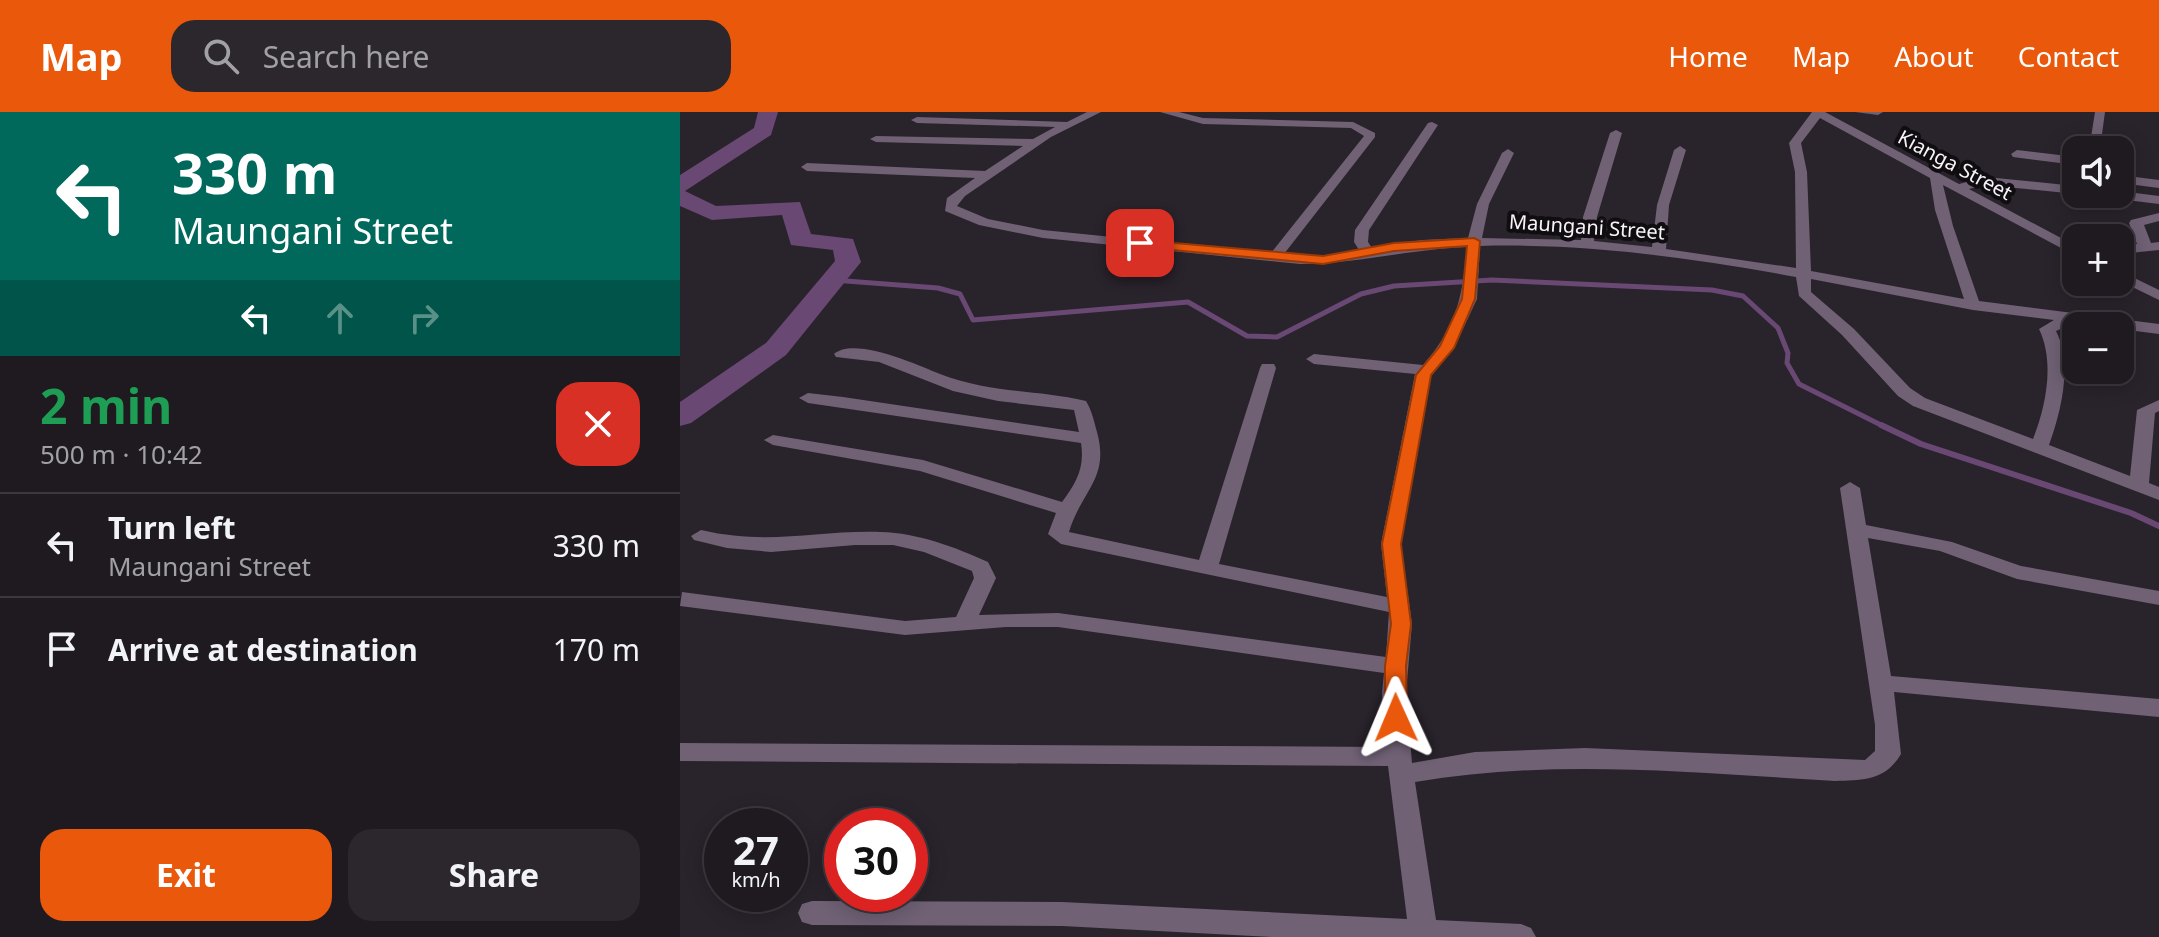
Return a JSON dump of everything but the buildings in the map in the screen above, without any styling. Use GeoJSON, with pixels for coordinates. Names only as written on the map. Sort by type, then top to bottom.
{"type":"FeatureCollection","features":[{"type":"Feature","properties":{"kind":"street","name":"Maungani Street"},"geometry":{"type":"LineString","coordinates":[[1096,112],[1034,143],[952,201],[950,208],[984,222],[1043,234],[1274,258],[1323,260],[1367,252],[1474,241],[1587,244],[1803,272],[1973,305],[2062,318]]}},
{"type":"Feature","properties":{"kind":"street"},"geometry":{"type":"LineString","coordinates":[[1165,112],[1179,118],[1223,123],[1353,125],[1371,135],[1274,258]]}},
{"type":"Feature","properties":{"kind":"street"},"geometry":{"type":"LineString","coordinates":[[1860,112],[1878,112]]}},
{"type":"Feature","properties":{"kind":"street"},"geometry":{"type":"LineString","coordinates":[[2096,136],[2100,112]]}},
{"type":"Feature","properties":{"kind":"street"},"geometry":{"type":"LineString","coordinates":[[1818,113],[1795,143],[1801,172],[1804,293],[1839,323],[1904,392],[1937,410],[2159,494]]}},
{"type":"Feature","properties":{"kind":"street","name":"Kianga Street"},"geometry":{"type":"LineString","coordinates":[[1818,113],[2062,244]]}},
{"type":"Feature","properties":{"kind":"street"},"geometry":{"type":"LineString","coordinates":[[917,120],[1067,124]]}},
{"type":"Feature","properties":{"kind":"street"},"geometry":{"type":"LineString","coordinates":[[1367,252],[1361,242],[1362,230],[1432,125]]}},
{"type":"Feature","properties":{"kind":"street"},"geometry":{"type":"LineString","coordinates":[[1587,244],[1590,217],[1616,133]]}},
{"type":"Feature","properties":{"kind":"street"},"geometry":{"type":"LineString","coordinates":[[876,139],[1034,143]]}},
{"type":"Feature","properties":{"kind":"street"},"geometry":{"type":"LineString","coordinates":[[1659,252],[1663,205],[1680,150]]}},
{"type":"Feature","properties":{"kind":"street"},"geometry":{"type":"LineString","coordinates":[[1424,935],[1400,765],[1395,666],[1401,640],[1391,544],[1409,462],[1411,430],[1426,370],[1446,348],[1469,299],[1474,241],[1483,204],[1508,153]]}},
{"type":"Feature","properties":{"kind":"street"},"geometry":{"type":"LineString","coordinates":[[2017,154],[2062,159]]}},
{"type":"Feature","properties":{"kind":"street"},"geometry":{"type":"LineString","coordinates":[[807,167],[990,175]]}},
{"type":"Feature","properties":{"kind":"street"},"geometry":{"type":"LineString","coordinates":[[2134,167],[2159,170]]}},
{"type":"Feature","properties":{"kind":"street"},"geometry":{"type":"LineString","coordinates":[[1936,177],[1942,219],[1963,267],[1973,305]]}},
{"type":"Feature","properties":{"kind":"street"},"geometry":{"type":"LineString","coordinates":[[1957,188],[1986,181],[2062,189]]}},
{"type":"Feature","properties":{"kind":"street"},"geometry":{"type":"LineString","coordinates":[[2134,181],[2159,184]]}},
{"type":"Feature","properties":{"kind":"street"},"geometry":{"type":"LineString","coordinates":[[2134,197],[2159,200]]}},
{"type":"Feature","properties":{"kind":"street"},"geometry":{"type":"LineString","coordinates":[[2152,246],[2136,223],[2159,217]]}},
{"type":"Feature","properties":{"kind":"street"},"geometry":{"type":"LineString","coordinates":[[2134,283],[2159,296]]}},
{"type":"Feature","properties":{"kind":"street"},"geometry":{"type":"LineString","coordinates":[[2038,449],[2053,410],[2055,345],[2047,329],[2062,322]]}},
{"type":"Feature","properties":{"kind":"street","name":"Maungani Street"},"geometry":{"type":"LineString","coordinates":[[2134,326],[2159,329]]}},
{"type":"Feature","properties":{"kind":"street"},"geometry":{"type":"LineString","coordinates":[[842,354],[882,357],[959,387],[998,396],[1080,405],[1094,460],[1091,477],[1068,510],[1058,534],[1068,540],[1399,607]]}},
{"type":"Feature","properties":{"kind":"street"},"geometry":{"type":"LineString","coordinates":[[1314,359],[1426,370]]}},
{"type":"Feature","properties":{"kind":"street"},"geometry":{"type":"LineString","coordinates":[[1207,568],[1268,368]]}},
{"type":"Feature","properties":{"kind":"street"},"geometry":{"type":"LineString","coordinates":[[808,398],[899,409],[986,428],[1090,439]]}},
{"type":"Feature","properties":{"kind":"street"},"geometry":{"type":"LineString","coordinates":[[2139,485],[2146,410],[2159,405]]}},
{"type":"Feature","properties":{"kind":"street"},"geometry":{"type":"LineString","coordinates":[[773,440],[923,466],[1068,510]]}},
{"type":"Feature","properties":{"kind":"street"},"geometry":{"type":"LineString","coordinates":[[680,752],[1400,765],[1585,757],[1835,771],[1871,770],[1888,754],[1881,683],[1850,488]]}},
{"type":"Feature","properties":{"kind":"street"},"geometry":{"type":"LineString","coordinates":[[1859,530],[1945,546],[2017,572],[2159,598]]}},
{"type":"Feature","properties":{"kind":"street"},"geometry":{"type":"LineString","coordinates":[[701,536],[733,546],[762,548],[879,538],[923,546],[966,560],[981,567],[985,578],[963,625]]}},
{"type":"Feature","properties":{"kind":"street"},"geometry":{"type":"LineString","coordinates":[[682,599],[905,628],[1058,620],[1395,666]]}},
{"type":"Feature","properties":{"kind":"street"},"geometry":{"type":"LineString","coordinates":[[1881,683],[2159,708]]}},
{"type":"Feature","properties":{"kind":"street"},"geometry":{"type":"LineString","coordinates":[[812,913],[1062,914],[1424,935],[1521,937]]}},
{"type":"Feature","properties":{"kind":"waterway"},"geometry":{"type":"LineString","coordinates":[[680,186],[711,162],[764,131],[768,112]]}},
{"type":"Feature","properties":{"kind":"waterway"},"geometry":{"type":"LineString","coordinates":[[680,197],[712,213],[792,207],[800,240],[844,244],[848,262],[776,349],[680,416]]}},
{"type":"Feature","properties":{"kind":"waterway"},"geometry":{"type":"LineString","coordinates":[[833,280],[938,288],[960,294],[973,320],[1188,302],[1247,336],[1277,337],[1361,294],[1394,286],[1492,280],[1712,290],[1743,296],[1778,328],[1788,353],[1787,363],[1799,384],[1881,425]]}},
{"type":"Feature","properties":{"kind":"waterway"},"geometry":{"type":"LineString","coordinates":[[1881,425],[1921,444],[2131,513],[2159,526]]}},
{"type":"Feature","properties":{"kind":"waterway"},"geometry":{"type":"LineString","coordinates":[[1881,425],[1885,427]]}},
{"type":"Feature","properties":{"kind":"route"},"geometry":{"type":"LineString","coordinates":[[1140,243],[1274,258],[1323,260],[1394,247],[1474,241],[1473,283],[1469,299],[1446,348],[1423,375],[1409,438],[1409,462],[1391,544],[1401,624],[1395,666],[1396,718]]}}]}
